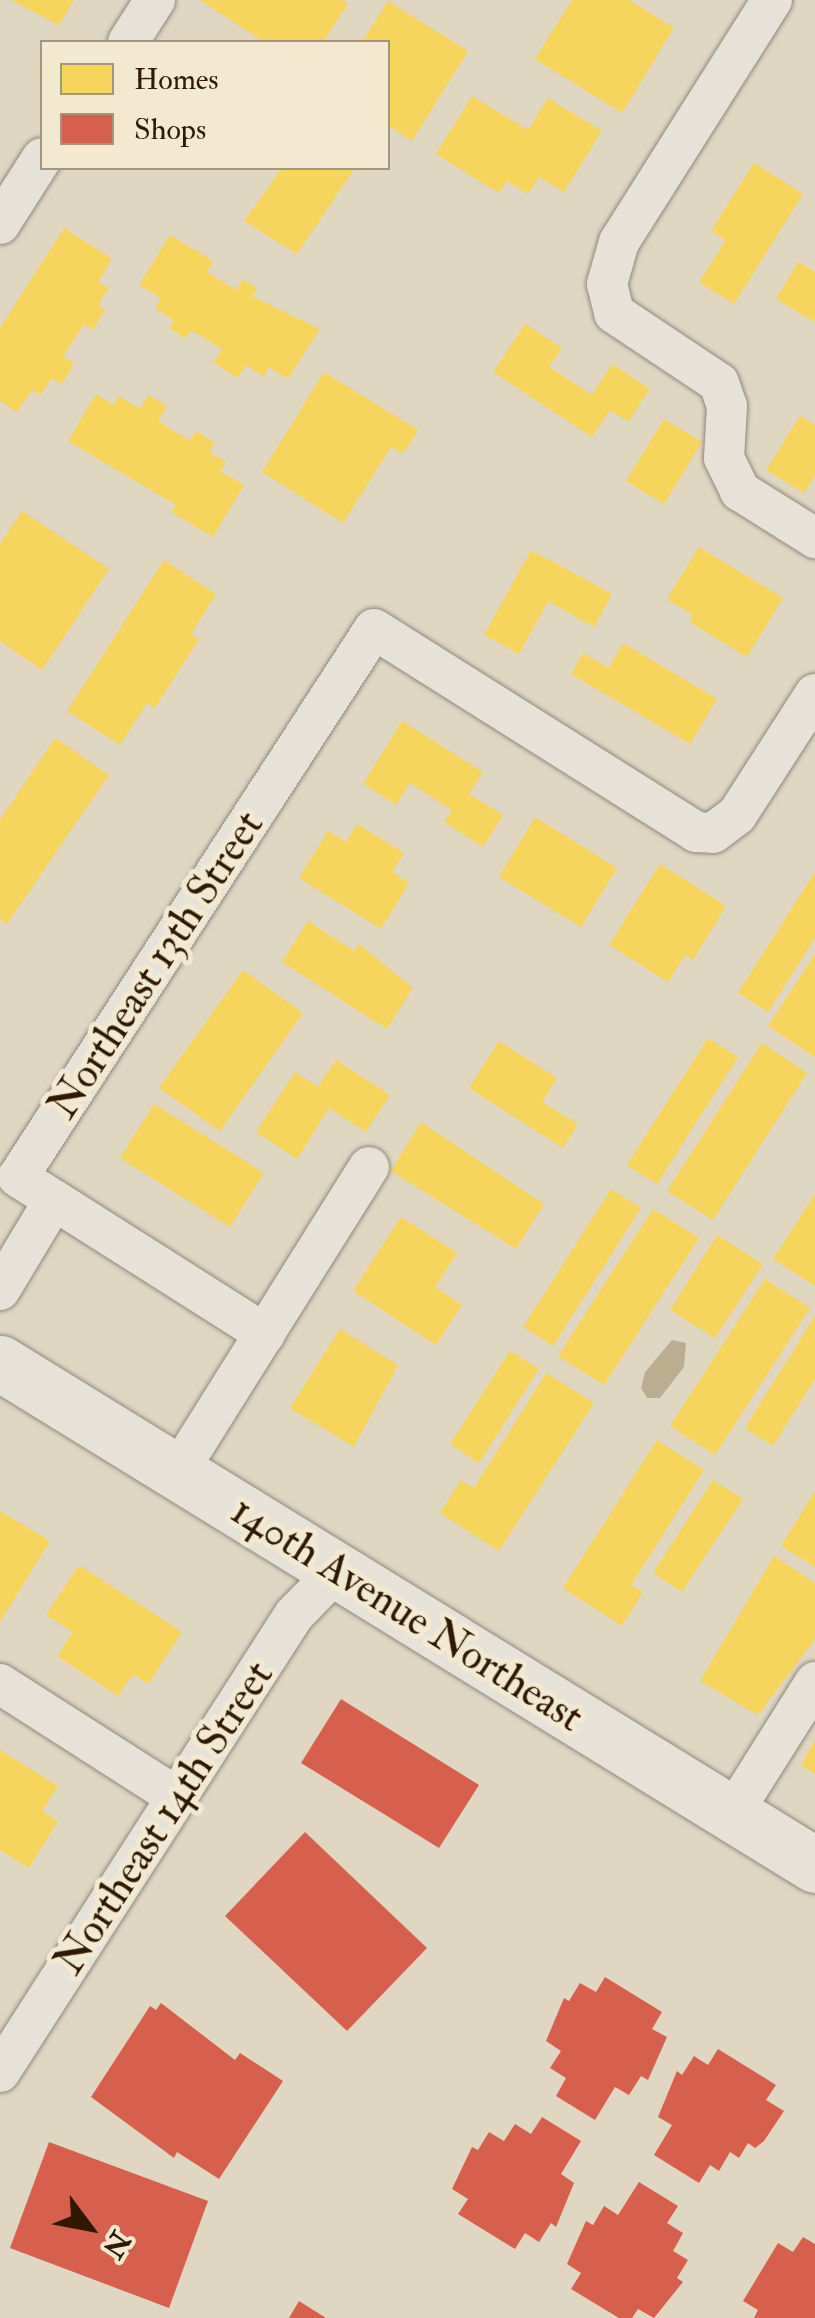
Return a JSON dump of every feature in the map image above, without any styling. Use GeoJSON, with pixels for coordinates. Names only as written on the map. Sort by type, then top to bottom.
{"type":"FeatureCollection","features":[{"type":"Feature","properties":{"kind":"main road","name":"140th Avenue Northeast"},"geometry":{"type":"LineString","coordinates":[[0,1362],[815,1865]]}},
{"type":"Feature","properties":{"kind":"street"},"geometry":{"type":"LineString","coordinates":[[129,40],[155,0]]}},
{"type":"Feature","properties":{"kind":"street"},"geometry":{"type":"LineString","coordinates":[[772,0],[619,242],[608,265],[609,301],[624,321],[719,382],[727,406],[724,458],[740,491],[815,538]]}},
{"type":"Feature","properties":{"kind":"street"},"geometry":{"type":"LineString","coordinates":[[0,224],[40,161]]}},
{"type":"Feature","properties":{"kind":"street","name":"Northeast 13th Street"},"geometry":{"type":"LineString","coordinates":[[54,1200],[18,1177],[374,628],[680,826],[712,833],[737,815],[815,694]]}},
{"type":"Feature","properties":{"kind":"street"},"geometry":{"type":"LineString","coordinates":[[177,1472],[369,1167]]}},
{"type":"Feature","properties":{"kind":"street"},"geometry":{"type":"LineString","coordinates":[[0,1290],[54,1200],[264,1334]]}},
{"type":"Feature","properties":{"kind":"street","name":"Northeast 14th Street"},"geometry":{"type":"LineString","coordinates":[[0,2072],[302,1604],[337,1570]]}},
{"type":"Feature","properties":{"kind":"street"},"geometry":{"type":"LineString","coordinates":[[732,1814],[815,1682]]}},
{"type":"Feature","properties":{"kind":"street"},"geometry":{"type":"LineString","coordinates":[[0,1684],[177,1797]]}},
{"type":"Feature","properties":{"kind":"shaded area"},"geometry":{"type":"Polygon","coordinates":[[[672,1340],[686,1343],[684,1367],[660,1398],[647,1398],[641,1388],[645,1372],[672,1340]]]}},
{"type":"Feature","properties":{"kind":"building: Homes"},"geometry":{"type":"Polygon","coordinates":[[[11,0],[74,0],[59,25],[11,0]]]}},
{"type":"Feature","properties":{"kind":"building: Homes"},"geometry":{"type":"Polygon","coordinates":[[[200,0],[343,0],[348,4],[324,40],[261,40],[200,0]]]}},
{"type":"Feature","properties":{"kind":"building: Homes"},"geometry":{"type":"Polygon","coordinates":[[[572,0],[629,0],[674,28],[622,113],[535,59],[572,0]]]}},
{"type":"Feature","properties":{"kind":"building: Homes"},"geometry":{"type":"Polygon","coordinates":[[[388,1],[468,51],[412,141],[390,126],[390,40],[363,40],[388,1]]]}},
{"type":"Feature","properties":{"kind":"building: Homes"},"geometry":{"type":"Polygon","coordinates":[[[472,96],[528,130],[548,98],[602,131],[564,192],[539,177],[528,194],[507,181],[499,193],[436,154],[472,96]]]}},
{"type":"Feature","properties":{"kind":"building: Homes"},"geometry":{"type":"Polygon","coordinates":[[[754,163],[803,194],[734,304],[699,282],[726,240],[711,231],[754,163]]]}},
{"type":"Feature","properties":{"kind":"building: Homes"},"geometry":{"type":"Polygon","coordinates":[[[281,170],[354,170],[297,254],[244,221],[281,170]]]}},
{"type":"Feature","properties":{"kind":"building: Homes"},"geometry":{"type":"Polygon","coordinates":[[[64,228],[112,259],[98,282],[109,288],[98,305],[105,310],[93,330],[84,324],[63,356],[74,364],[62,384],[52,378],[40,395],[32,390],[17,412],[0,401],[0,328],[64,228]]]}},
{"type":"Feature","properties":{"kind":"building: Homes"},"geometry":{"type":"Polygon","coordinates":[[[170,235],[213,261],[207,272],[236,290],[243,279],[257,288],[252,296],[320,329],[288,379],[269,367],[264,377],[246,365],[238,378],[214,363],[222,349],[191,330],[186,339],[169,328],[174,320],[155,308],[161,298],[139,285],[170,235]]]}},
{"type":"Feature","properties":{"kind":"building: Homes"},"geometry":{"type":"Polygon","coordinates":[[[798,262],[815,272],[815,322],[776,299],[798,262]]]}},
{"type":"Feature","properties":{"kind":"building: Homes"},"geometry":{"type":"Polygon","coordinates":[[[525,324],[562,348],[549,367],[592,395],[612,364],[650,389],[628,422],[610,410],[592,437],[493,372],[525,324]]]}},
{"type":"Feature","properties":{"kind":"building: Homes"},"geometry":{"type":"Polygon","coordinates":[[[324,372],[418,430],[403,454],[391,447],[343,523],[262,472],[324,372]]]}},
{"type":"Feature","properties":{"kind":"building: Homes"},"geometry":{"type":"Polygon","coordinates":[[[96,394],[114,405],[119,396],[140,409],[148,395],[167,406],[158,421],[190,441],[196,431],[215,443],[209,452],[226,462],[220,471],[244,485],[213,537],[171,512],[176,505],[68,441],[96,394]]]}},
{"type":"Feature","properties":{"kind":"building: Homes"},"geometry":{"type":"Polygon","coordinates":[[[800,416],[815,425],[815,476],[804,493],[766,470],[800,416]]]}},
{"type":"Feature","properties":{"kind":"building: Homes"},"geometry":{"type":"Polygon","coordinates":[[[664,419],[702,442],[664,504],[626,481],[664,419]]]}},
{"type":"Feature","properties":{"kind":"building: Homes"},"geometry":{"type":"Polygon","coordinates":[[[22,511],[109,569],[42,670],[0,641],[0,544],[22,511]]]}},
{"type":"Feature","properties":{"kind":"building: Homes"},"geometry":{"type":"Polygon","coordinates":[[[699,547],[783,598],[747,657],[690,622],[693,615],[667,599],[699,547]]]}},
{"type":"Feature","properties":{"kind":"building: Homes"},"geometry":{"type":"Polygon","coordinates":[[[531,550],[612,594],[594,627],[548,601],[519,654],[484,635],[531,550]]]}},
{"type":"Feature","properties":{"kind":"building: Homes"},"geometry":{"type":"Polygon","coordinates":[[[164,560],[216,594],[191,634],[199,639],[155,708],[147,703],[120,745],[67,711],[164,560]]]}},
{"type":"Feature","properties":{"kind":"building: Homes"},"geometry":{"type":"Polygon","coordinates":[[[623,643],[717,699],[690,744],[571,674],[583,653],[609,668],[623,643]]]}},
{"type":"Feature","properties":{"kind":"building: Homes"},"geometry":{"type":"Polygon","coordinates":[[[402,721],[483,772],[469,794],[503,815],[483,847],[444,822],[452,810],[410,783],[396,805],[363,784],[402,721]]]}},
{"type":"Feature","properties":{"kind":"building: Homes"},"geometry":{"type":"Polygon","coordinates":[[[55,738],[109,775],[7,924],[0,919],[0,820],[55,738]]]}},
{"type":"Feature","properties":{"kind":"building: Homes"},"geometry":{"type":"Polygon","coordinates":[[[535,817],[617,868],[581,927],[499,877],[535,817]]]}},
{"type":"Feature","properties":{"kind":"building: Homes"},"geometry":{"type":"Polygon","coordinates":[[[357,824],[404,853],[392,872],[409,883],[381,929],[299,878],[328,831],[346,842],[357,824]]]}},
{"type":"Feature","properties":{"kind":"building: Homes"},"geometry":{"type":"Polygon","coordinates":[[[660,864],[726,906],[693,960],[685,955],[668,982],[609,945],[660,864]]]}},
{"type":"Feature","properties":{"kind":"building: Homes"},"geometry":{"type":"Polygon","coordinates":[[[815,872],[815,938],[768,1012],[738,993],[815,872]]]}},
{"type":"Feature","properties":{"kind":"building: Homes"},"geometry":{"type":"Polygon","coordinates":[[[308,921],[354,951],[359,944],[413,988],[387,1029],[282,962],[308,921]]]}},
{"type":"Feature","properties":{"kind":"building: Homes"},"geometry":{"type":"Polygon","coordinates":[[[815,954],[815,1057],[768,1026],[815,954]]]}},
{"type":"Feature","properties":{"kind":"building: Homes"},"geometry":{"type":"Polygon","coordinates":[[[243,970],[303,1013],[220,1131],[159,1088],[243,970]]]}},
{"type":"Feature","properties":{"kind":"building: Homes"},"geometry":{"type":"Polygon","coordinates":[[[708,1038],[738,1057],[657,1184],[627,1165],[708,1038]]]}},
{"type":"Feature","properties":{"kind":"building: Homes"},"geometry":{"type":"Polygon","coordinates":[[[499,1041],[557,1078],[542,1102],[578,1124],[563,1148],[469,1088],[499,1041]]]}},
{"type":"Feature","properties":{"kind":"building: Homes"},"geometry":{"type":"Polygon","coordinates":[[[762,1043],[807,1073],[713,1220],[667,1191],[762,1043]]]}},
{"type":"Feature","properties":{"kind":"building: Homes"},"geometry":{"type":"Polygon","coordinates":[[[336,1060],[390,1095],[366,1132],[329,1108],[297,1159],[256,1132],[295,1072],[318,1087],[336,1060]]]}},
{"type":"Feature","properties":{"kind":"building: Homes"},"geometry":{"type":"Polygon","coordinates":[[[154,1104],[264,1173],[230,1227],[120,1158],[154,1104]]]}},
{"type":"Feature","properties":{"kind":"building: Homes"},"geometry":{"type":"Polygon","coordinates":[[[421,1122],[544,1204],[516,1249],[391,1171],[421,1122]]]}},
{"type":"Feature","properties":{"kind":"building: Homes"},"geometry":{"type":"Polygon","coordinates":[[[611,1189],[641,1208],[553,1346],[523,1327],[611,1189]]]}},
{"type":"Feature","properties":{"kind":"building: Homes"},"geometry":{"type":"Polygon","coordinates":[[[815,1194],[815,1286],[773,1259],[815,1194]]]}},
{"type":"Feature","properties":{"kind":"building: Homes"},"geometry":{"type":"Polygon","coordinates":[[[653,1209],[699,1238],[604,1385],[558,1356],[653,1209]]]}},
{"type":"Feature","properties":{"kind":"building: Homes"},"geometry":{"type":"Polygon","coordinates":[[[401,1217],[457,1253],[435,1287],[462,1305],[436,1345],[353,1291],[401,1217]]]}},
{"type":"Feature","properties":{"kind":"building: Homes"},"geometry":{"type":"Polygon","coordinates":[[[717,1235],[763,1264],[715,1338],[670,1310],[717,1235]]]}},
{"type":"Feature","properties":{"kind":"building: Homes"},"geometry":{"type":"Polygon","coordinates":[[[765,1279],[810,1308],[715,1455],[670,1426],[765,1279]]]}},
{"type":"Feature","properties":{"kind":"building: Homes"},"geometry":{"type":"Polygon","coordinates":[[[815,1316],[815,1379],[773,1446],[745,1428],[815,1316]]]}},
{"type":"Feature","properties":{"kind":"building: Homes"},"geometry":{"type":"Polygon","coordinates":[[[340,1329],[398,1365],[354,1447],[290,1408],[340,1329]]]}},
{"type":"Feature","properties":{"kind":"building: Homes"},"geometry":{"type":"Polygon","coordinates":[[[510,1351],[539,1369],[479,1463],[450,1444],[510,1351]]]}},
{"type":"Feature","properties":{"kind":"building: Homes"},"geometry":{"type":"Polygon","coordinates":[[[546,1373],[594,1403],[499,1551],[440,1513],[461,1480],[474,1488],[546,1373]]]}},
{"type":"Feature","properties":{"kind":"building: Homes"},"geometry":{"type":"Polygon","coordinates":[[[657,1440],[704,1470],[631,1585],[643,1592],[622,1626],[563,1588],[657,1440]]]}},
{"type":"Feature","properties":{"kind":"building: Homes"},"geometry":{"type":"Polygon","coordinates":[[[713,1480],[743,1499],[682,1592],[653,1573],[713,1480]]]}},
{"type":"Feature","properties":{"kind":"building: Homes"},"geometry":{"type":"Polygon","coordinates":[[[815,1491],[815,1567],[781,1546],[815,1491]]]}},
{"type":"Feature","properties":{"kind":"building: Homes"},"geometry":{"type":"Polygon","coordinates":[[[0,1511],[50,1541],[0,1622],[0,1511]]]}},
{"type":"Feature","properties":{"kind":"building: Homes"},"geometry":{"type":"Polygon","coordinates":[[[774,1556],[815,1583],[815,1639],[758,1715],[700,1681],[774,1556]]]}},
{"type":"Feature","properties":{"kind":"building: Homes"},"geometry":{"type":"Polygon","coordinates":[[[79,1565],[182,1632],[148,1684],[133,1674],[118,1696],[57,1656],[73,1632],[46,1615],[79,1565]]]}},
{"type":"Feature","properties":{"kind":"building: Homes"},"geometry":{"type":"Polygon","coordinates":[[[815,1740],[815,1774],[801,1765],[815,1740]]]}},
{"type":"Feature","properties":{"kind":"building: Homes"},"geometry":{"type":"Polygon","coordinates":[[[0,1750],[58,1786],[42,1811],[58,1821],[29,1868],[0,1850],[0,1750]]]}},
{"type":"Feature","properties":{"kind":"building: Shops"},"geometry":{"type":"Polygon","coordinates":[[[341,1699],[479,1785],[439,1848],[301,1763],[341,1699]]]}},
{"type":"Feature","properties":{"kind":"building: Shops"},"geometry":{"type":"Polygon","coordinates":[[[305,1832],[427,1948],[347,2031],[225,1916],[305,1832]]]}},
{"type":"Feature","properties":{"kind":"building: Shops"},"geometry":{"type":"Polygon","coordinates":[[[605,1977],[662,2012],[652,2029],[667,2037],[648,2080],[641,2076],[629,2095],[615,2087],[595,2120],[556,2096],[566,2078],[550,2068],[561,2051],[546,2041],[564,1998],[569,2001],[580,1983],[596,1992],[605,1977]]]}},
{"type":"Feature","properties":{"kind":"building: Shops"},"geometry":{"type":"Polygon","coordinates":[[[161,2003],[235,2060],[240,2053],[283,2081],[219,2179],[177,2152],[174,2158],[91,2097],[150,2006],[156,2010],[161,2003]]]}},
{"type":"Feature","properties":{"kind":"building: Shops"},"geometry":{"type":"Polygon","coordinates":[[[718,2049],[776,2085],[766,2100],[784,2111],[764,2141],[755,2148],[748,2143],[739,2158],[730,2152],[719,2171],[710,2165],[699,2183],[654,2155],[672,2125],[658,2117],[677,2071],[682,2075],[694,2056],[708,2065],[718,2049]]]}},
{"type":"Feature","properties":{"kind":"building: Shops"},"geometry":{"type":"Polygon","coordinates":[[[542,2117],[581,2141],[561,2174],[574,2183],[556,2227],[551,2223],[539,2242],[525,2233],[515,2249],[458,2214],[468,2199],[452,2189],[472,2147],[478,2150],[489,2132],[504,2141],[515,2124],[531,2134],[542,2117]]]}},
{"type":"Feature","properties":{"kind":"building: Shops"},"geometry":{"type":"Polygon","coordinates":[[[49,2142],[208,2201],[169,2308],[10,2248],[49,2142]]]}},
{"type":"Feature","properties":{"kind":"building: Shops"},"geometry":{"type":"Polygon","coordinates":[[[639,2182],[678,2206],[667,2223],[683,2233],[673,2251],[688,2260],[677,2278],[683,2282],[654,2318],[638,2309],[632,2318],[619,2318],[571,2289],[581,2273],[567,2264],[586,2221],[593,2225],[604,2206],[618,2215],[639,2182]]]}},
{"type":"Feature","properties":{"kind":"building: Shops"},"geometry":{"type":"Polygon","coordinates":[[[803,2237],[815,2244],[815,2318],[754,2318],[758,2310],[743,2301],[778,2243],[793,2252],[803,2237]]]}},
{"type":"Feature","properties":{"kind":"building: Shops"},"geometry":{"type":"Polygon","coordinates":[[[299,2301],[326,2318],[289,2318],[299,2301]]]}}]}
